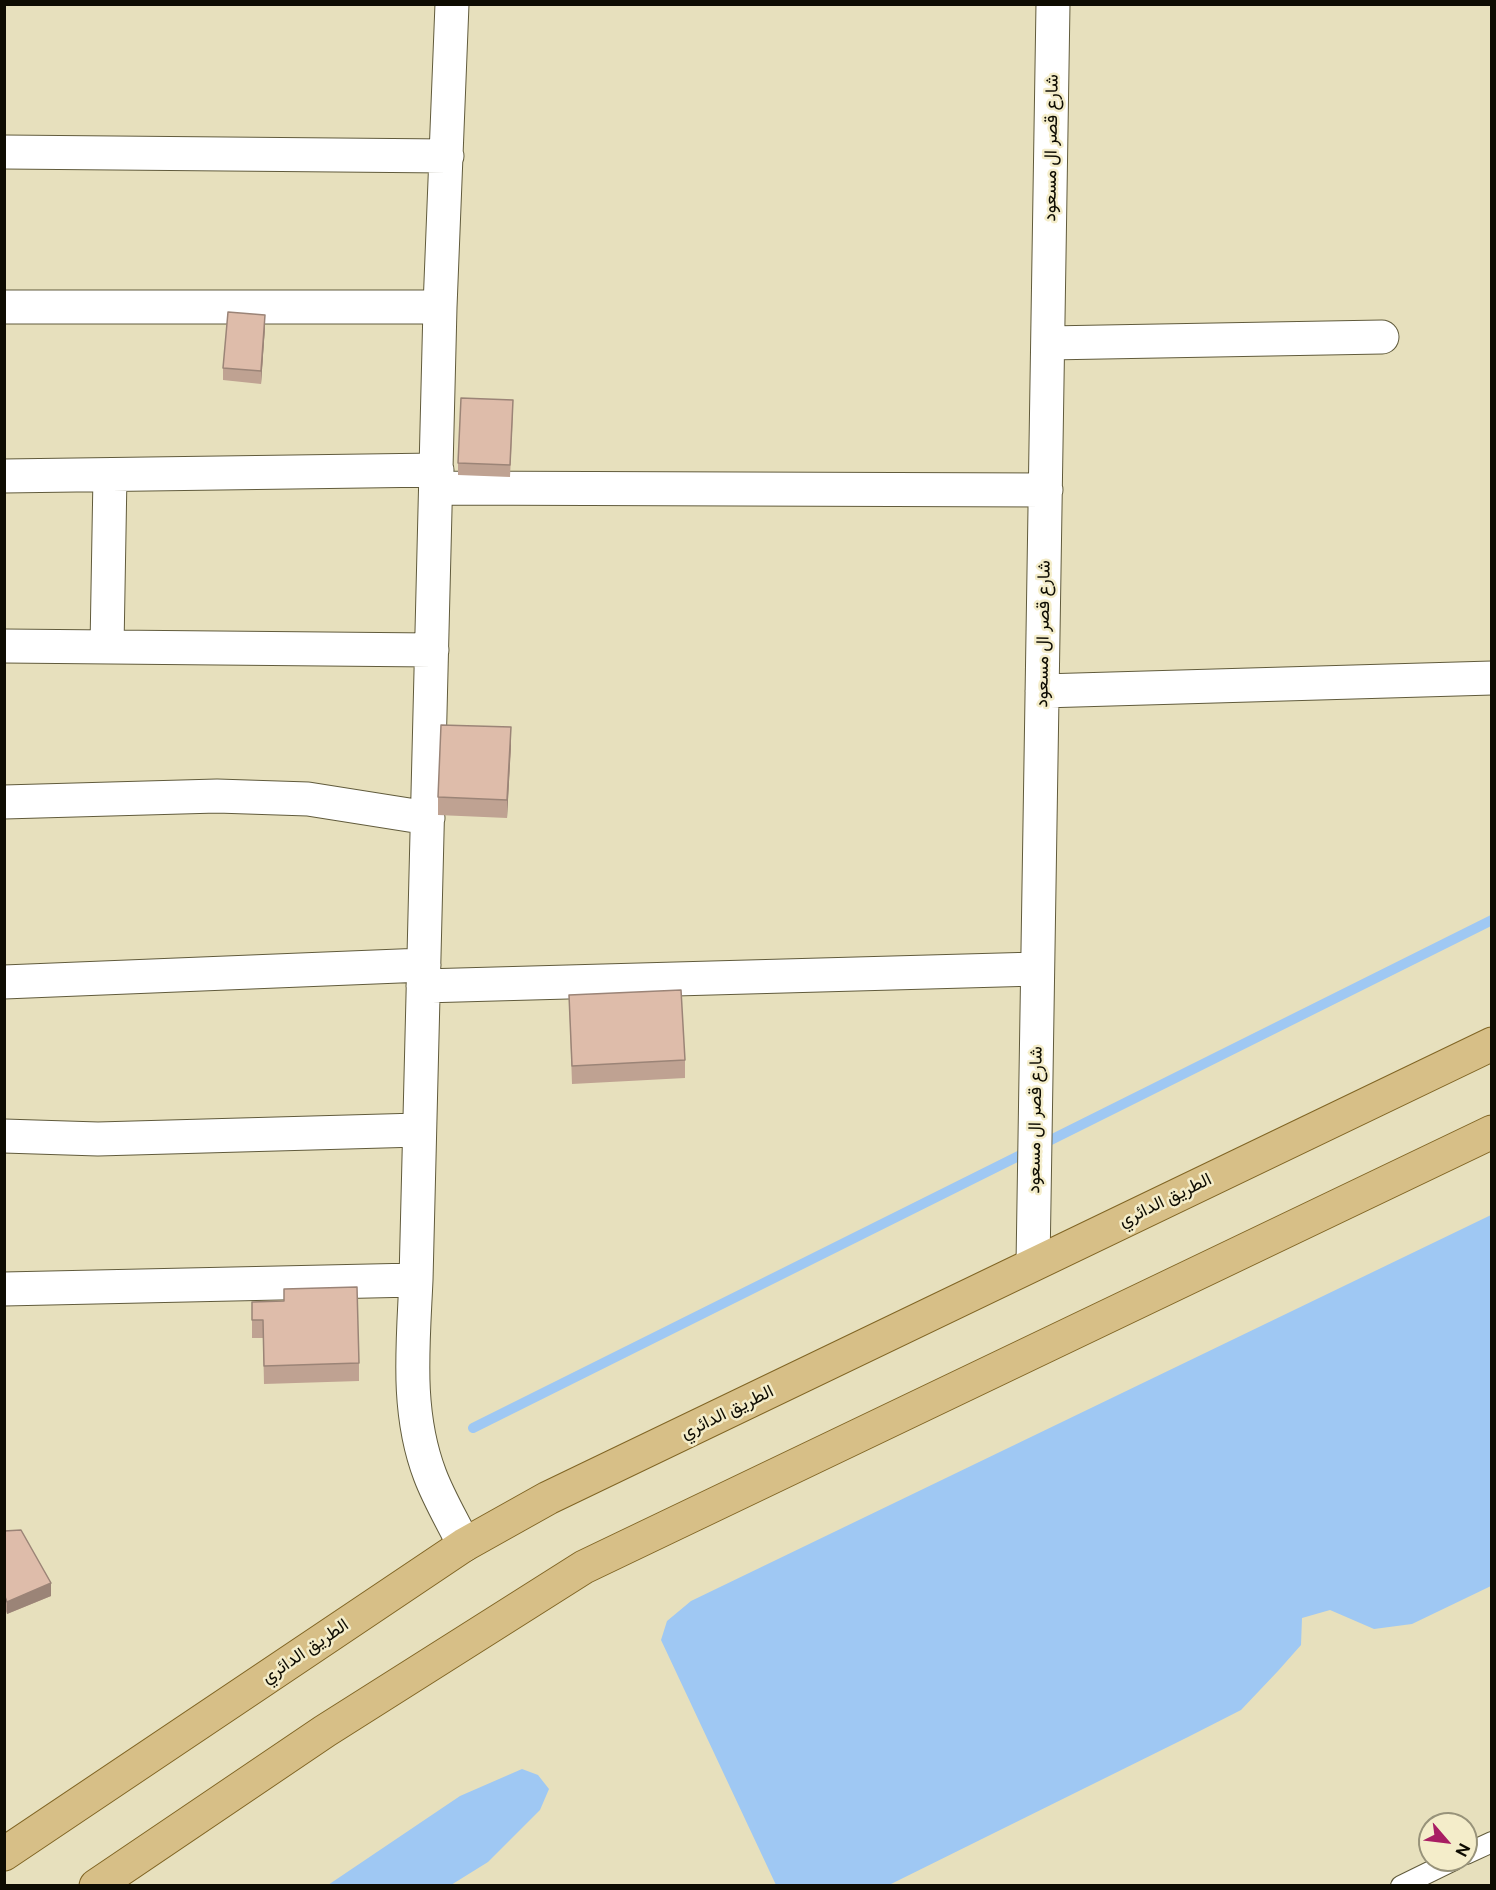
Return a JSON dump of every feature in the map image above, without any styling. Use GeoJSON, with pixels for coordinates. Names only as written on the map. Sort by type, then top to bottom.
{"type":"FeatureCollection","features":[{"type":"Feature","properties":{"kind":"main road","name":"الطريق الدائري"},"geometry":{"type":"LineString","coordinates":[[4,1854],[464,1545],[548,1498],[1491,1044]]}},
{"type":"Feature","properties":{"kind":"main road"},"geometry":{"type":"LineString","coordinates":[[96,1886],[325,1731],[584,1567],[1491,1132]]}},
{"type":"Feature","properties":{"kind":"street"},"geometry":{"type":"LineString","coordinates":[[452,4],[440,307],[412,1373],[414,1409],[430,1475],[464,1545]]}},
{"type":"Feature","properties":{"kind":"street","name":"شارع قصر ال مسعود"},"geometry":{"type":"LineString","coordinates":[[1033,1263],[1053,4]]}},
{"type":"Feature","properties":{"kind":"street"},"geometry":{"type":"LineString","coordinates":[[4,152],[447,156]]}},
{"type":"Feature","properties":{"kind":"street"},"geometry":{"type":"LineString","coordinates":[[4,307],[440,307]]}},
{"type":"Feature","properties":{"kind":"street"},"geometry":{"type":"LineString","coordinates":[[1048,343],[1382,337]]}},
{"type":"Feature","properties":{"kind":"street"},"geometry":{"type":"LineString","coordinates":[[106,647],[110,475]]}},
{"type":"Feature","properties":{"kind":"street"},"geometry":{"type":"LineString","coordinates":[[4,476],[437,479],[1046,490]]}},
{"type":"Feature","properties":{"kind":"street"},"geometry":{"type":"LineString","coordinates":[[4,646],[432,650]]}},
{"type":"Feature","properties":{"kind":"street"},"geometry":{"type":"LineString","coordinates":[[1042,691],[1491,678]]}},
{"type":"Feature","properties":{"kind":"street"},"geometry":{"type":"LineString","coordinates":[[4,802],[218,796],[308,799],[428,818]]}},
{"type":"Feature","properties":{"kind":"street"},"geometry":{"type":"LineString","coordinates":[[4,982],[1037,969]]}},
{"type":"Feature","properties":{"kind":"street"},"geometry":{"type":"LineString","coordinates":[[4,1136],[98,1139],[419,1130]]}},
{"type":"Feature","properties":{"kind":"street"},"geometry":{"type":"LineString","coordinates":[[4,1289],[416,1280]]}},
{"type":"Feature","properties":{"kind":"lane"},"geometry":{"type":"LineString","coordinates":[[1401,1886],[1430,1872]]}},
{"type":"Feature","properties":{"kind":"water"},"geometry":{"type":"Polygon","coordinates":[[[1491,1215],[1491,1586],[1412,1624],[1374,1629],[1330,1610],[1302,1618],[1301,1645],[1241,1710],[889,1885],[776,1885],[661,1640],[667,1621],[691,1601],[1491,1215]]]}},
{"type":"Feature","properties":{"kind":"water"},"geometry":{"type":"Polygon","coordinates":[[[522,1769],[538,1775],[549,1789],[540,1810],[488,1862],[451,1885],[328,1885],[460,1796],[522,1769]]]}},
{"type":"Feature","properties":{"kind":"building"},"geometry":{"type":"Polygon","coordinates":[[[228,312],[265,315],[261,371],[223,368],[228,312]]]}},
{"type":"Feature","properties":{"kind":"building"},"geometry":{"type":"Polygon","coordinates":[[[461,398],[513,400],[510,465],[458,463],[461,398]]]}},
{"type":"Feature","properties":{"kind":"building"},"geometry":{"type":"Polygon","coordinates":[[[441,725],[511,727],[507,800],[438,797],[441,725]]]}},
{"type":"Feature","properties":{"kind":"building"},"geometry":{"type":"Polygon","coordinates":[[[681,990],[685,1060],[572,1066],[569,995],[681,990]]]}},
{"type":"Feature","properties":{"kind":"building"},"geometry":{"type":"Polygon","coordinates":[[[357,1287],[359,1363],[264,1366],[263,1320],[252,1320],[252,1302],[284,1301],[284,1289],[357,1287]]]}},
{"type":"Feature","properties":{"kind":"building"},"geometry":{"type":"Polygon","coordinates":[[[21,1530],[51,1583],[7,1602],[4,1594],[4,1531],[21,1530]]]}},
{"type":"Feature","properties":{"kind":"waterway"},"geometry":{"type":"LineString","coordinates":[[473,1428],[1492,920]]}}]}
